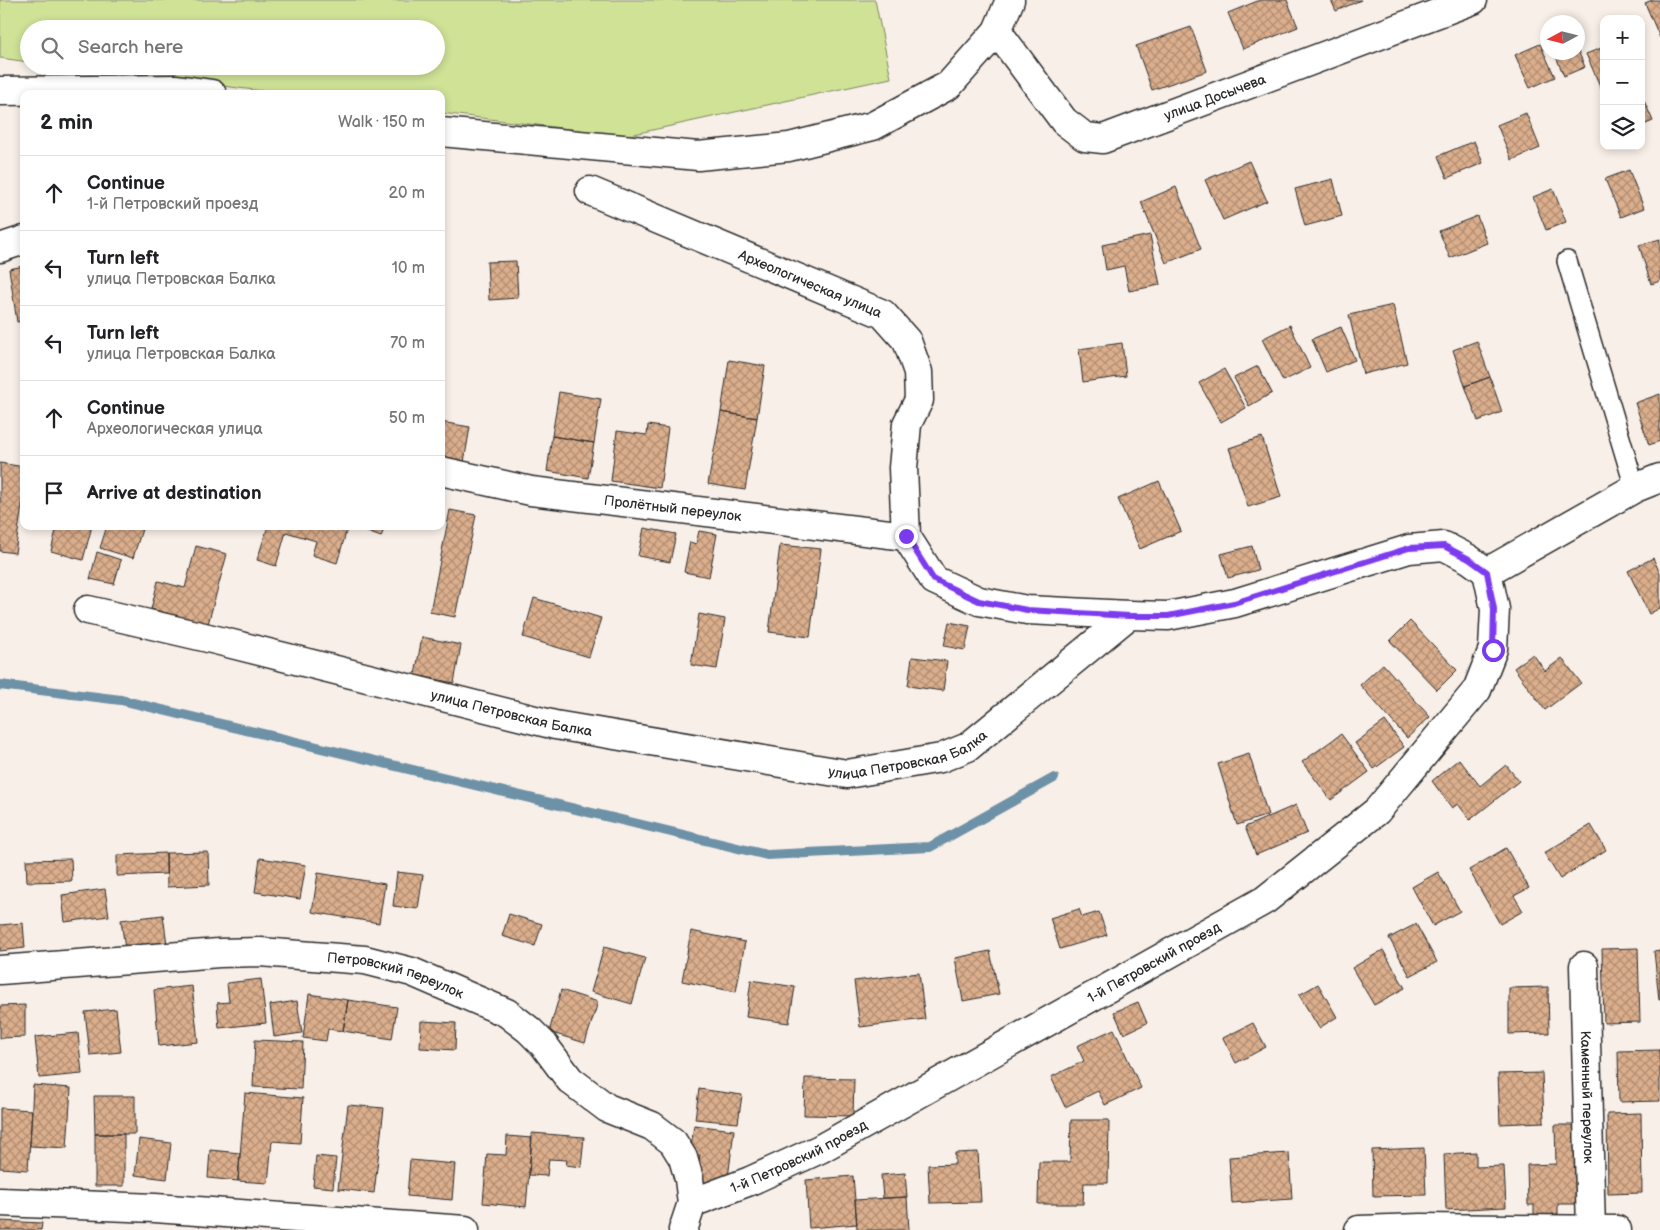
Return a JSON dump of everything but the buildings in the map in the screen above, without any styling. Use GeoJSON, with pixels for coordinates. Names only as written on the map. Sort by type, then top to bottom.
{"type":"FeatureCollection","features":[{"type":"Feature","properties":{"kind":"street"},"geometry":{"type":"LineString","coordinates":[[445,133],[698,156],[789,147],[873,126],[949,85],[997,31],[1010,0]]}},
{"type":"Feature","properties":{"kind":"street","name":"улица Досычева"},"geometry":{"type":"LineString","coordinates":[[997,31],[1064,121],[1085,137],[1103,139],[1473,0]]}},
{"type":"Feature","properties":{"kind":"street"},"geometry":{"type":"LineString","coordinates":[[88,90],[184,90]]}},
{"type":"Feature","properties":{"kind":"street"},"geometry":{"type":"LineString","coordinates":[[0,91],[20,91]]}},
{"type":"Feature","properties":{"kind":"street","name":"Археологическая улица"},"geometry":{"type":"LineString","coordinates":[[590,191],[883,314],[907,341],[918,372],[919,400],[907,424],[903,468],[906,536],[934,580],[979,601],[1027,610],[1129,616]]}},
{"type":"Feature","properties":{"kind":"street"},"geometry":{"type":"LineString","coordinates":[[0,248],[20,241]]}},
{"type":"Feature","properties":{"kind":"street","name":"Пролётный переулок"},"geometry":{"type":"LineString","coordinates":[[445,472],[531,491],[906,536]]}},
{"type":"Feature","properties":{"kind":"street"},"geometry":{"type":"LineString","coordinates":[[1129,616],[1168,616],[1234,603],[1409,548],[1444,546],[1469,559],[1487,572],[1635,488],[1660,478]]}},
{"type":"Feature","properties":{"kind":"street","name":"1-й Петровский проезд"},"geometry":{"type":"LineString","coordinates":[[692,1203],[750,1181],[820,1149],[1265,900],[1377,811],[1477,690],[1493,650],[1494,609],[1487,572]]}},
{"type":"Feature","properties":{"kind":"street","name":"улица Петровская Балка"},"geometry":{"type":"LineString","coordinates":[[88,610],[204,637],[555,725],[847,774],[941,758],[968,747],[1129,616]]}},
{"type":"Feature","properties":{"kind":"street","name":"Петровский переулок"},"geometry":{"type":"LineString","coordinates":[[0,970],[219,952],[260,952],[365,960],[412,972],[507,1013],[530,1030],[544,1045],[570,1080],[607,1108],[652,1126],[673,1142],[683,1158],[689,1179],[692,1203]]}},
{"type":"Feature","properties":{"kind":"street","name":"Каменный переулок"},"geometry":{"type":"LineString","coordinates":[[1584,966],[1591,1230]]}},
{"type":"Feature","properties":{"kind":"street"},"geometry":{"type":"LineString","coordinates":[[0,1202],[155,1208],[465,1230]]}},
{"type":"Feature","properties":{"kind":"street"},"geometry":{"type":"LineString","coordinates":[[683,1230],[692,1203]]}},
{"type":"Feature","properties":{"kind":"street"},"geometry":{"type":"LineString","coordinates":[[1359,1230],[1617,1230]]}},
{"type":"Feature","properties":{"kind":"lane"},"geometry":{"type":"LineString","coordinates":[[1567,261],[1635,488]]}},
{"type":"Feature","properties":{"kind":"green space"},"geometry":{"type":"Polygon","coordinates":[[[0,0],[875,0],[891,78],[625,136],[445,114],[445,90],[254,90],[135,75],[445,75],[445,20],[20,20],[20,61],[0,58],[0,0]]]}},
{"type":"Feature","properties":{"kind":"waterway"},"geometry":{"type":"LineString","coordinates":[[0,685],[121,700],[767,855],[930,847],[1054,778]]}},
{"type":"Feature","properties":{"kind":"route"},"geometry":{"type":"LineString","coordinates":[[906,536],[934,580],[979,601],[1027,610],[1129,616],[1168,616],[1234,603],[1409,548],[1444,546],[1469,559],[1487,572],[1494,609],[1493,650]]}}]}
